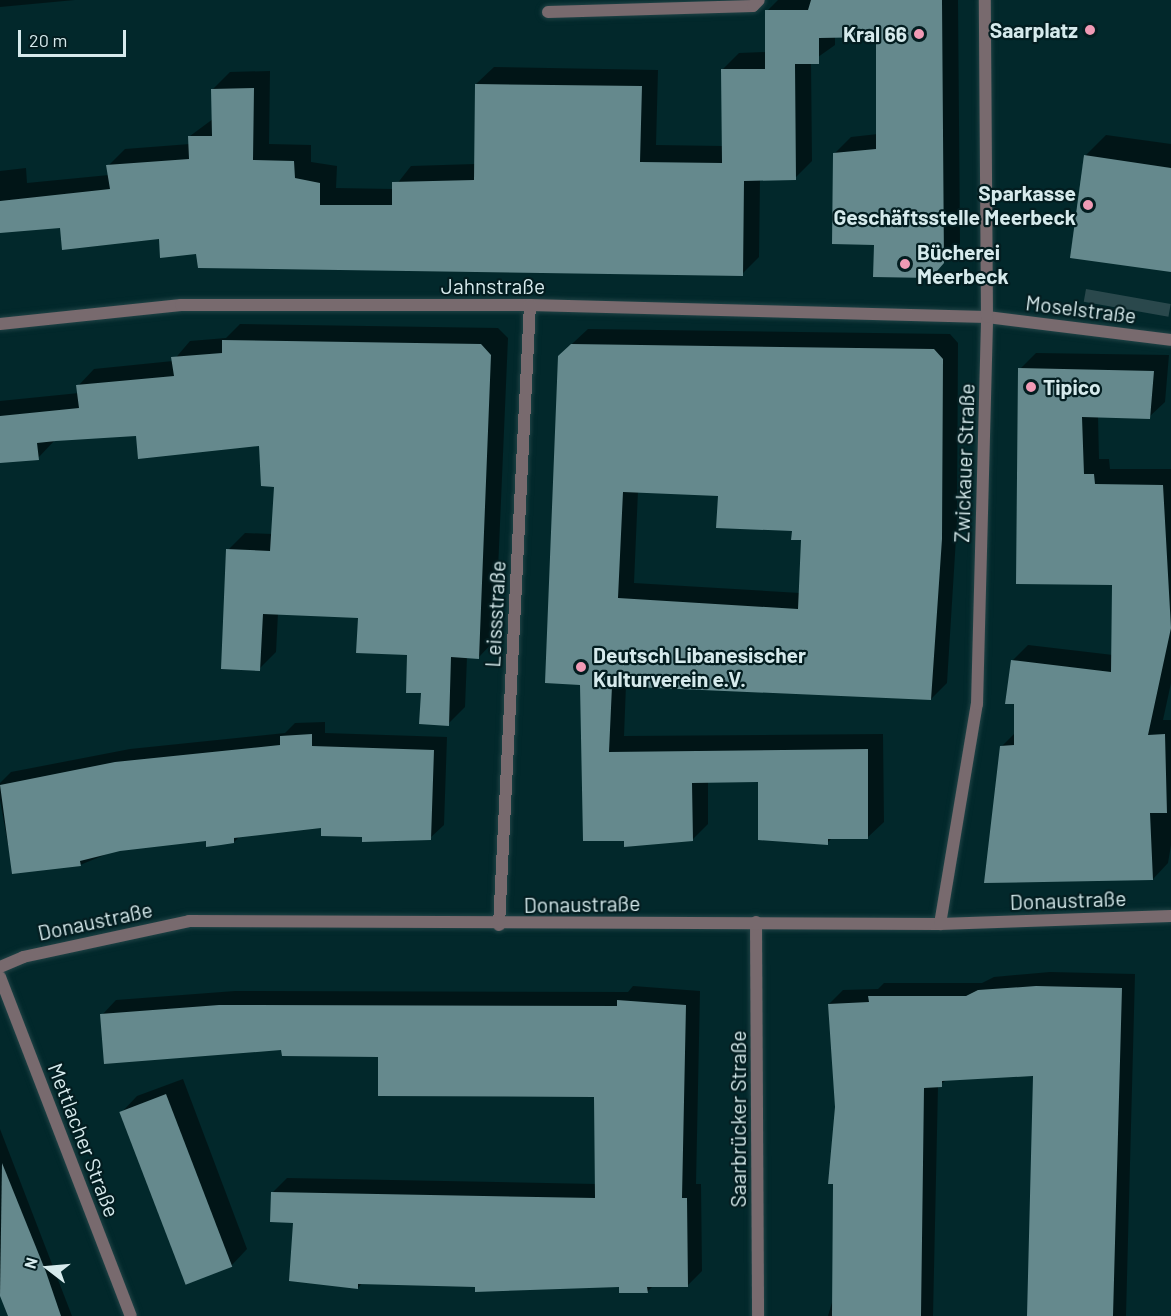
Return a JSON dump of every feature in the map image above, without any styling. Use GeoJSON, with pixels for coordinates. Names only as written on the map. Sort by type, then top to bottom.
{"type":"FeatureCollection","features":[{"type":"Feature","properties":{"kind":"street"},"geometry":{"type":"LineString","coordinates":[[548,12],[753,6],[759,0]]}},
{"type":"Feature","properties":{"kind":"street","name":"Zwickauer Straße"},"geometry":{"type":"LineString","coordinates":[[940,924],[977,704],[987,317],[985,0]]}},
{"type":"Feature","properties":{"kind":"street","name":"Jahnstraße"},"geometry":{"type":"LineString","coordinates":[[0,324],[181,305],[530,305],[987,317]]}},
{"type":"Feature","properties":{"kind":"street","name":"Leissstraße"},"geometry":{"type":"LineString","coordinates":[[499,925],[530,305]]}},
{"type":"Feature","properties":{"kind":"street","name":"Moselstraße"},"geometry":{"type":"LineString","coordinates":[[987,317],[1171,340]]}},
{"type":"Feature","properties":{"kind":"street","name":"Donaustraße"},"geometry":{"type":"LineString","coordinates":[[0,967],[23,957],[189,921],[499,925],[756,922],[940,924],[1171,916]]}},
{"type":"Feature","properties":{"kind":"street","name":"Saarbrücker Straße"},"geometry":{"type":"LineString","coordinates":[[756,922],[758,1316]]}},
{"type":"Feature","properties":{"kind":"street","name":"Mettlacher Straße"},"geometry":{"type":"LineString","coordinates":[[0,977],[131,1316]]}},
{"type":"Feature","properties":{"kind":"shaded area"},"geometry":{"type":"Polygon","coordinates":[[[1086,289],[1171,304],[1168,317],[1084,302],[1086,289]]]}},
{"type":"Feature","properties":{"kind":"building"},"geometry":{"type":"Polygon","coordinates":[[[811,0],[942,0],[944,263],[931,278],[873,277],[874,245],[832,244],[833,153],[876,149],[876,37],[819,38],[819,64],[795,64],[796,180],[744,181],[743,276],[198,268],[196,254],[160,258],[159,239],[62,250],[60,228],[0,233],[0,201],[110,189],[106,165],[189,159],[188,136],[212,136],[211,89],[254,88],[253,160],[294,161],[295,178],[320,183],[320,205],[392,205],[392,182],[474,180],[475,84],[642,86],[640,162],[722,163],[721,69],[765,69],[765,10],[808,10],[811,0]]]}},
{"type":"Feature","properties":{"kind":"building"},"geometry":{"type":"Polygon","coordinates":[[[1084,155],[1171,168],[1171,272],[1070,258],[1084,155]]]}},
{"type":"Feature","properties":{"kind":"building"},"geometry":{"type":"Polygon","coordinates":[[[222,340],[481,344],[491,355],[479,659],[451,657],[449,726],[419,724],[421,693],[406,693],[407,655],[356,653],[358,618],[263,614],[260,671],[221,669],[226,549],[270,551],[274,487],[261,486],[259,446],[138,459],[136,436],[56,441],[37,443],[39,460],[0,463],[0,416],[79,408],[76,385],[174,376],[171,357],[222,353],[222,340]]]}},
{"type":"Feature","properties":{"kind":"building"},"geometry":{"type":"Polygon","coordinates":[[[571,344],[934,349],[943,359],[942,539],[931,700],[612,686],[609,752],[868,749],[868,839],[828,839],[828,845],[758,840],[758,782],[692,783],[693,841],[624,847],[624,841],[583,841],[580,685],[545,683],[558,356],[571,344]],[[623,492],[618,598],[798,609],[801,540],[791,540],[792,531],[716,528],[718,496],[623,492]]]}},
{"type":"Feature","properties":{"kind":"building"},"geometry":{"type":"Polygon","coordinates":[[[1018,368],[1154,371],[1150,419],[1082,417],[1084,474],[1094,474],[1095,484],[1163,485],[1171,628],[1148,735],[1165,734],[1167,813],[1150,813],[1153,880],[984,883],[1000,746],[1014,745],[1014,704],[1005,704],[1011,660],[1111,672],[1112,585],[1016,584],[1018,368]]]}},
{"type":"Feature","properties":{"kind":"building"},"geometry":{"type":"Polygon","coordinates":[[[312,734],[312,746],[434,750],[431,840],[362,842],[362,837],[321,836],[321,828],[234,838],[234,843],[206,847],[206,841],[120,851],[80,861],[81,866],[12,874],[0,785],[115,762],[280,745],[280,736],[312,734]]]}},
{"type":"Feature","properties":{"kind":"building"},"geometry":{"type":"Polygon","coordinates":[[[1036,986],[1122,988],[1113,1316],[1027,1316],[1033,1076],[942,1081],[942,1087],[924,1088],[921,1316],[832,1316],[833,1184],[828,1184],[835,1107],[828,1004],[869,1002],[868,996],[966,996],[978,990],[1036,986]]]}},
{"type":"Feature","properties":{"kind":"building"},"geometry":{"type":"Polygon","coordinates":[[[617,1000],[686,1005],[682,1198],[687,1198],[688,1287],[647,1287],[648,1293],[619,1293],[619,1287],[475,1292],[475,1287],[358,1284],[358,1289],[289,1281],[293,1223],[270,1222],[271,1192],[595,1198],[594,1097],[378,1096],[378,1057],[282,1056],[281,1050],[104,1064],[100,1014],[219,1005],[617,1006],[617,1000]]]}},
{"type":"Feature","properties":{"kind":"building"},"geometry":{"type":"Polygon","coordinates":[[[166,1094],[232,1267],[186,1285],[119,1112],[166,1094]]]}},
{"type":"Feature","properties":{"kind":"building"},"geometry":{"type":"Polygon","coordinates":[[[2,1163],[46,1272],[61,1316],[8,1316],[0,1296],[2,1163]]]}},
{"type":"Feature","properties":{"kind":"place","name":"Saarplatz"},"geometry":{"type":"Point","coordinates":[1090,30]}},
{"type":"Feature","properties":{"kind":"place","name":"Kral 66"},"geometry":{"type":"Point","coordinates":[919,34]}},
{"type":"Feature","properties":{"kind":"place","name":"Sparkasse Geschäftsstelle Meerbeck"},"geometry":{"type":"Point","coordinates":[1088,205]}},
{"type":"Feature","properties":{"kind":"place","name":"Bücherei Meerbeck"},"geometry":{"type":"Point","coordinates":[905,264]}},
{"type":"Feature","properties":{"kind":"place","name":"Tipico"},"geometry":{"type":"Point","coordinates":[1031,387]}},
{"type":"Feature","properties":{"kind":"place","name":"Deutsch Libanesischer Kulturverein e.V."},"geometry":{"type":"Point","coordinates":[581,667]}}]}
